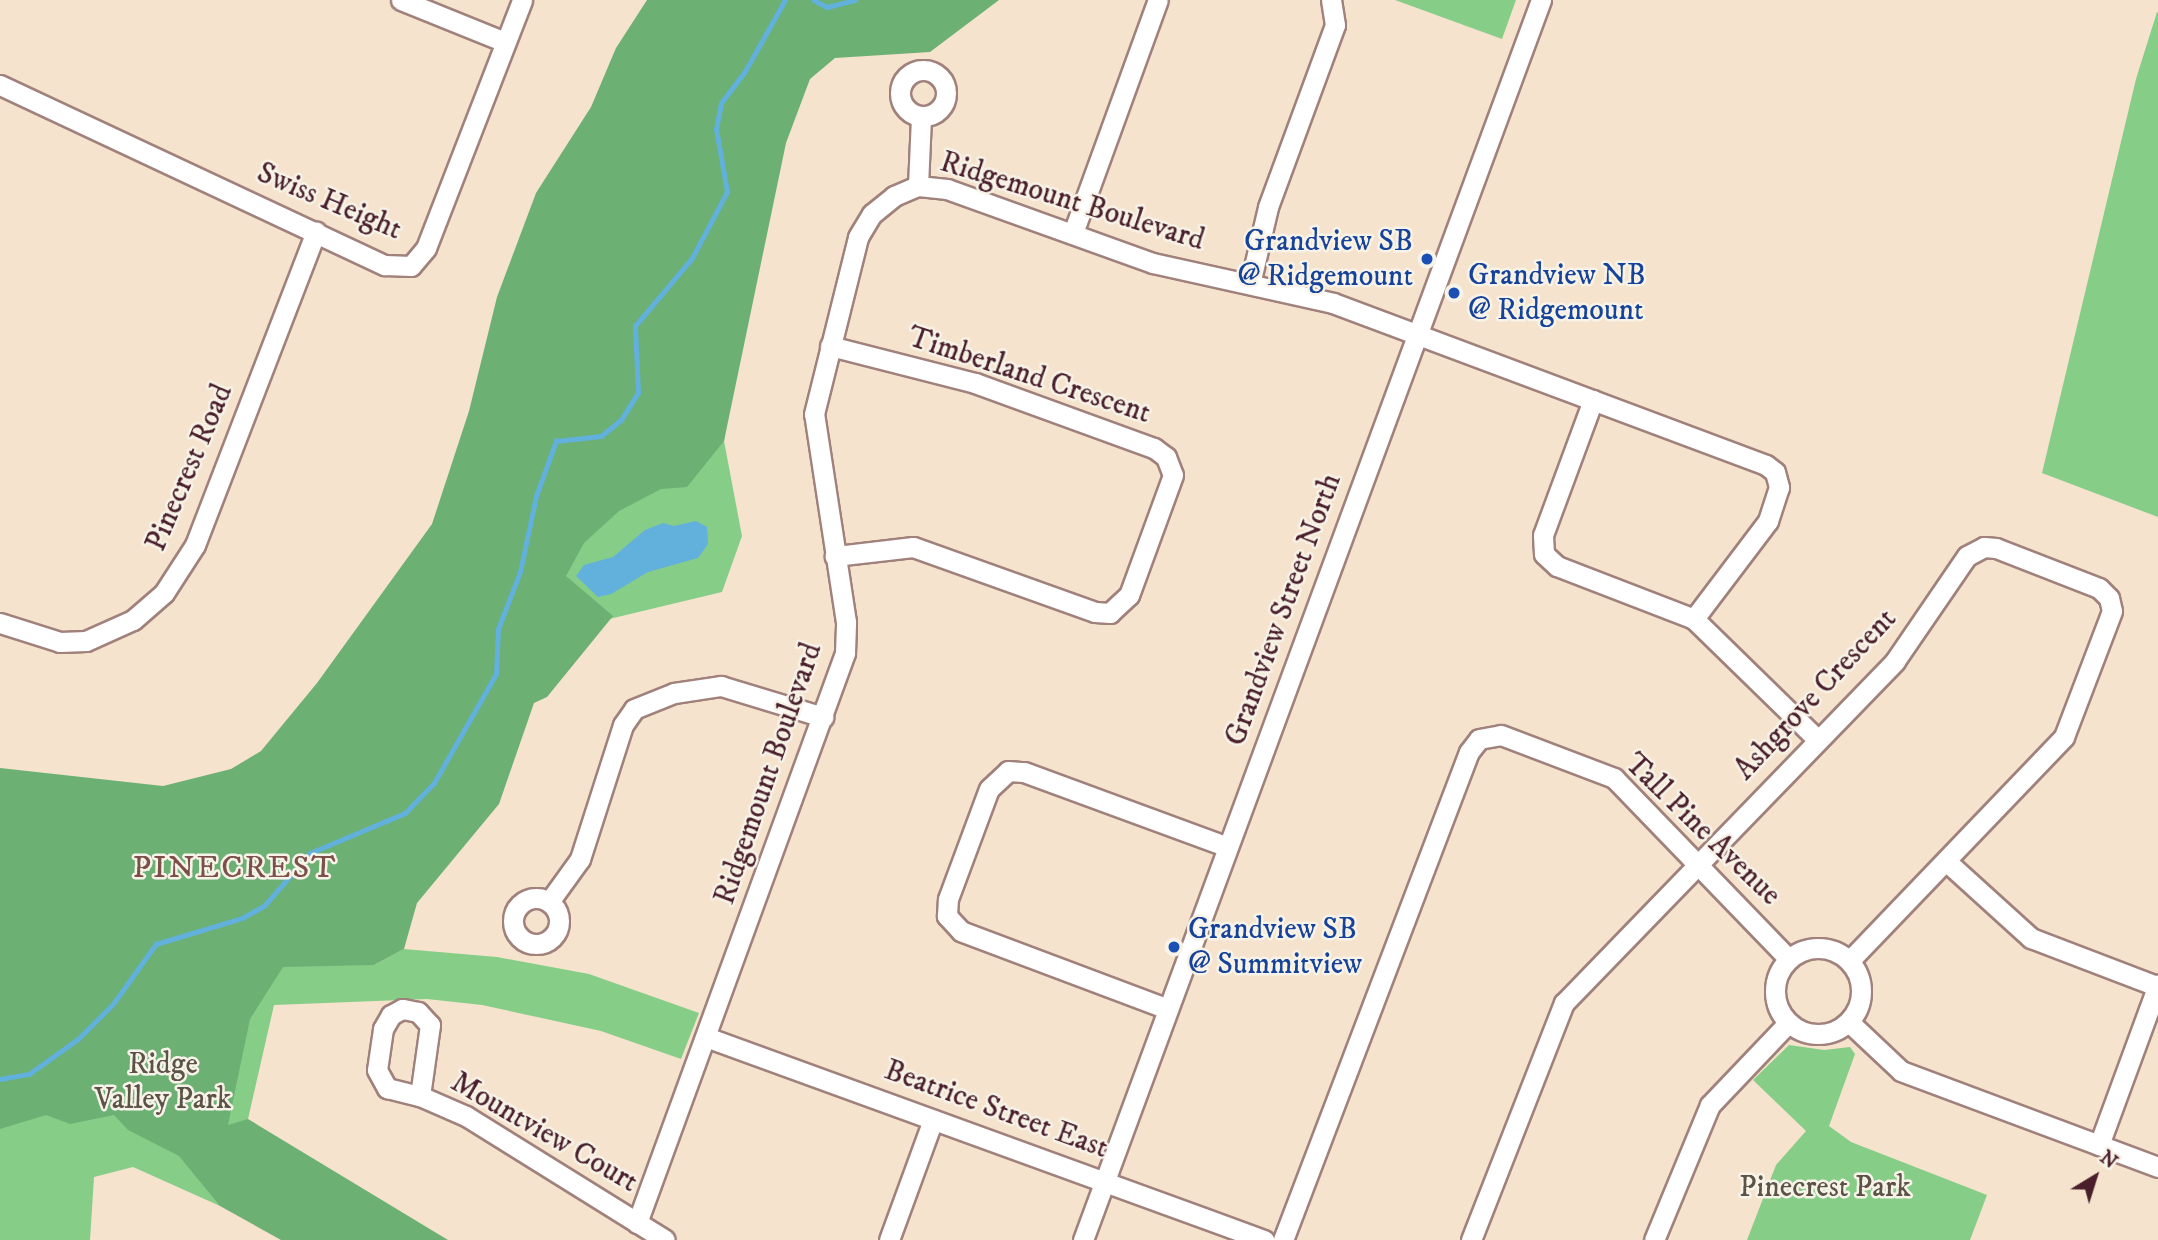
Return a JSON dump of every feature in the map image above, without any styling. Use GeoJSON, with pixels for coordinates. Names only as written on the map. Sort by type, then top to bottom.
{"type":"FeatureCollection","features":[{"type":"Feature","properties":{"kind":"street"},"geometry":{"type":"LineString","coordinates":[[401,0],[505,42]]}},
{"type":"Feature","properties":{"kind":"street","name":"Swiss Height"},"geometry":{"type":"LineString","coordinates":[[0,85],[385,265],[411,265],[426,248],[522,0]]}},
{"type":"Feature","properties":{"kind":"street"},"geometry":{"type":"LineString","coordinates":[[1073,233],[1158,0]]}},
{"type":"Feature","properties":{"kind":"street"},"geometry":{"type":"LineString","coordinates":[[1250,284],[1268,206],[1335,26],[1331,0]]}},
{"type":"Feature","properties":{"kind":"street","name":"Grandview Street North"},"geometry":{"type":"LineString","coordinates":[[1083,1240],[1541,0]]}},
{"type":"Feature","properties":{"kind":"street"},"geometry":{"type":"LineString","coordinates":[[918,186],[921,117]]}},
{"type":"Feature","properties":{"kind":"street","name":"Ridgemount Boulevard"},"geometry":{"type":"LineString","coordinates":[[637,1223],[823,717],[847,638],[813,427],[830,346],[862,228],[884,202],[918,186],[954,191],[1153,263],[1324,300],[1759,462],[1778,477],[1778,496],[1763,531],[1694,620]]}},
{"type":"Feature","properties":{"kind":"street","name":"Pinecrest Road"},"geometry":{"type":"LineString","coordinates":[[0,623],[60,642],[86,641],[133,620],[164,593],[195,545],[316,232]]}},
{"type":"Feature","properties":{"kind":"street","name":"Timberland Crescent"},"geometry":{"type":"LineString","coordinates":[[830,346],[975,383],[1154,448],[1166,457],[1173,475],[1129,595],[1110,613],[1095,612],[913,547],[835,556]]}},
{"type":"Feature","properties":{"kind":"street"},"geometry":{"type":"LineString","coordinates":[[1592,400],[1543,535],[1544,554],[1558,566],[1694,620],[1818,740]]}},
{"type":"Feature","properties":{"kind":"street","name":"Ashgrove Crescent"},"geometry":{"type":"LineString","coordinates":[[1471,1240],[1560,1009],[1903,652],[1964,561],[1977,549],[1996,548],[2105,593],[2111,605],[2110,617],[2064,737],[1849,961]]}},
{"type":"Feature","properties":{"kind":"street"},"geometry":{"type":"LineString","coordinates":[[549,902],[580,859],[622,725],[634,709],[674,693],[721,686],[823,717]]}},
{"type":"Feature","properties":{"kind":"street","name":"Tall Pine Avenue"},"geometry":{"type":"LineString","coordinates":[[1283,1240],[1475,742],[1486,735],[1501,735],[1606,774],[1698,864],[1789,959]]}},
{"type":"Feature","properties":{"kind":"street"},"geometry":{"type":"LineString","coordinates":[[1168,1009],[957,929],[949,920],[946,905],[962,860],[992,783],[1014,770],[1228,847]]}},
{"type":"Feature","properties":{"kind":"street"},"geometry":{"type":"LineString","coordinates":[[1946,860],[2031,938],[2158,985],[2099,1145]]}},
{"type":"Feature","properties":{"kind":"street"},"geometry":{"type":"LineString","coordinates":[[1813,948],[1839,953],[1849,961],[1861,985],[1861,999],[1849,1022],[1825,1034],[1799,1030],[1788,1023],[1774,990],[1789,959],[1813,948]]}},
{"type":"Feature","properties":{"kind":"street"},"geometry":{"type":"LineString","coordinates":[[1849,1022],[1901,1072],[2158,1167]]}},
{"type":"Feature","properties":{"kind":"street"},"geometry":{"type":"LineString","coordinates":[[1654,1240],[1710,1105],[1788,1023]]}},
{"type":"Feature","properties":{"kind":"street","name":"Beatrice Street East"},"geometry":{"type":"LineString","coordinates":[[706,1037],[1264,1240]]}},
{"type":"Feature","properties":{"kind":"street","name":"Mountview Court"},"geometry":{"type":"LineString","coordinates":[[420,1096],[466,1116],[665,1240]]}},
{"type":"Feature","properties":{"kind":"street"},"geometry":{"type":"LineString","coordinates":[[889,1240],[933,1119]]}},
{"type":"Feature","properties":{"kind":"green space"},"geometry":{"type":"Polygon","coordinates":[[[647,0],[999,0],[930,52],[835,58],[810,79],[786,143],[724,441],[687,487],[661,489],[619,511],[584,543],[566,576],[613,616],[547,697],[534,703],[499,804],[417,903],[404,949],[374,965],[283,967],[250,1019],[228,1125],[248,1119],[448,1240],[281,1240],[220,1206],[179,1156],[128,1130],[114,1115],[70,1124],[46,1115],[0,1129],[0,768],[163,786],[231,769],[261,751],[317,683],[432,524],[469,411],[497,297],[536,193],[591,107],[616,48],[647,0]]]}},
{"type":"Feature","properties":{"kind":"green space"},"geometry":{"type":"Polygon","coordinates":[[[1395,0],[1516,0],[1502,39],[1395,0]]]}},
{"type":"Feature","properties":{"kind":"green space"},"geometry":{"type":"Polygon","coordinates":[[[2157,12],[2158,517],[2042,473],[2136,79],[2157,12]]]}},
{"type":"Feature","properties":{"kind":"green space"},"geometry":{"type":"Polygon","coordinates":[[[736,370],[724,441],[742,536],[722,592],[559,631],[498,629],[736,370]]]}},
{"type":"Feature","properties":{"kind":"green space","name":"Ridge Valley Park"},"geometry":{"type":"Polygon","coordinates":[[[156,944],[374,965],[404,949],[497,957],[589,974],[699,1013],[681,1059],[601,1031],[482,1005],[427,999],[274,1005],[248,1119],[220,1206],[133,1167],[94,1177],[90,1240],[0,1240],[0,1079],[156,944]]]}},
{"type":"Feature","properties":{"kind":"green space","name":"Pinecrest Park"},"geometry":{"type":"Polygon","coordinates":[[[1789,1045],[1824,1050],[1850,1047],[1855,1054],[1829,1126],[1851,1142],[1987,1195],[1970,1240],[1747,1240],[1776,1165],[1806,1131],[1753,1080],[1789,1045]]]}},
{"type":"Feature","properties":{"kind":"water"},"geometry":{"type":"Polygon","coordinates":[[[696,521],[707,527],[708,544],[698,558],[648,572],[611,594],[598,597],[576,576],[584,565],[613,557],[645,530],[663,523],[674,526],[696,521]]]}},
{"type":"Feature","properties":{"kind":"waterway"},"geometry":{"type":"LineString","coordinates":[[0,1079],[29,1074],[78,1039],[113,1004],[156,944],[242,918],[264,906],[310,853],[405,813],[434,783],[496,674],[498,629],[520,572],[536,496],[556,441],[601,436],[621,420],[638,393],[635,326],[692,258],[727,192],[716,129],[721,103],[744,73],[785,0]]}},
{"type":"Feature","properties":{"kind":"waterway"},"geometry":{"type":"LineString","coordinates":[[814,0],[827,7],[855,0]]}},
{"type":"Feature","properties":{"kind":"place","name":"Grandview SB @ Ridgemount"},"geometry":{"type":"Point","coordinates":[1427,259]}},
{"type":"Feature","properties":{"kind":"place","name":"Grandview NB @ Ridgemount"},"geometry":{"type":"Point","coordinates":[1454,293]}},
{"type":"Feature","properties":{"kind":"place","name":"Grandview SB @ Summitview"},"geometry":{"type":"Point","coordinates":[1174,947]}},
{"type":"Feature","properties":{"kind":"district","name":"PINECREST"},"geometry":{"type":"Point","coordinates":[235,868]}}]}
